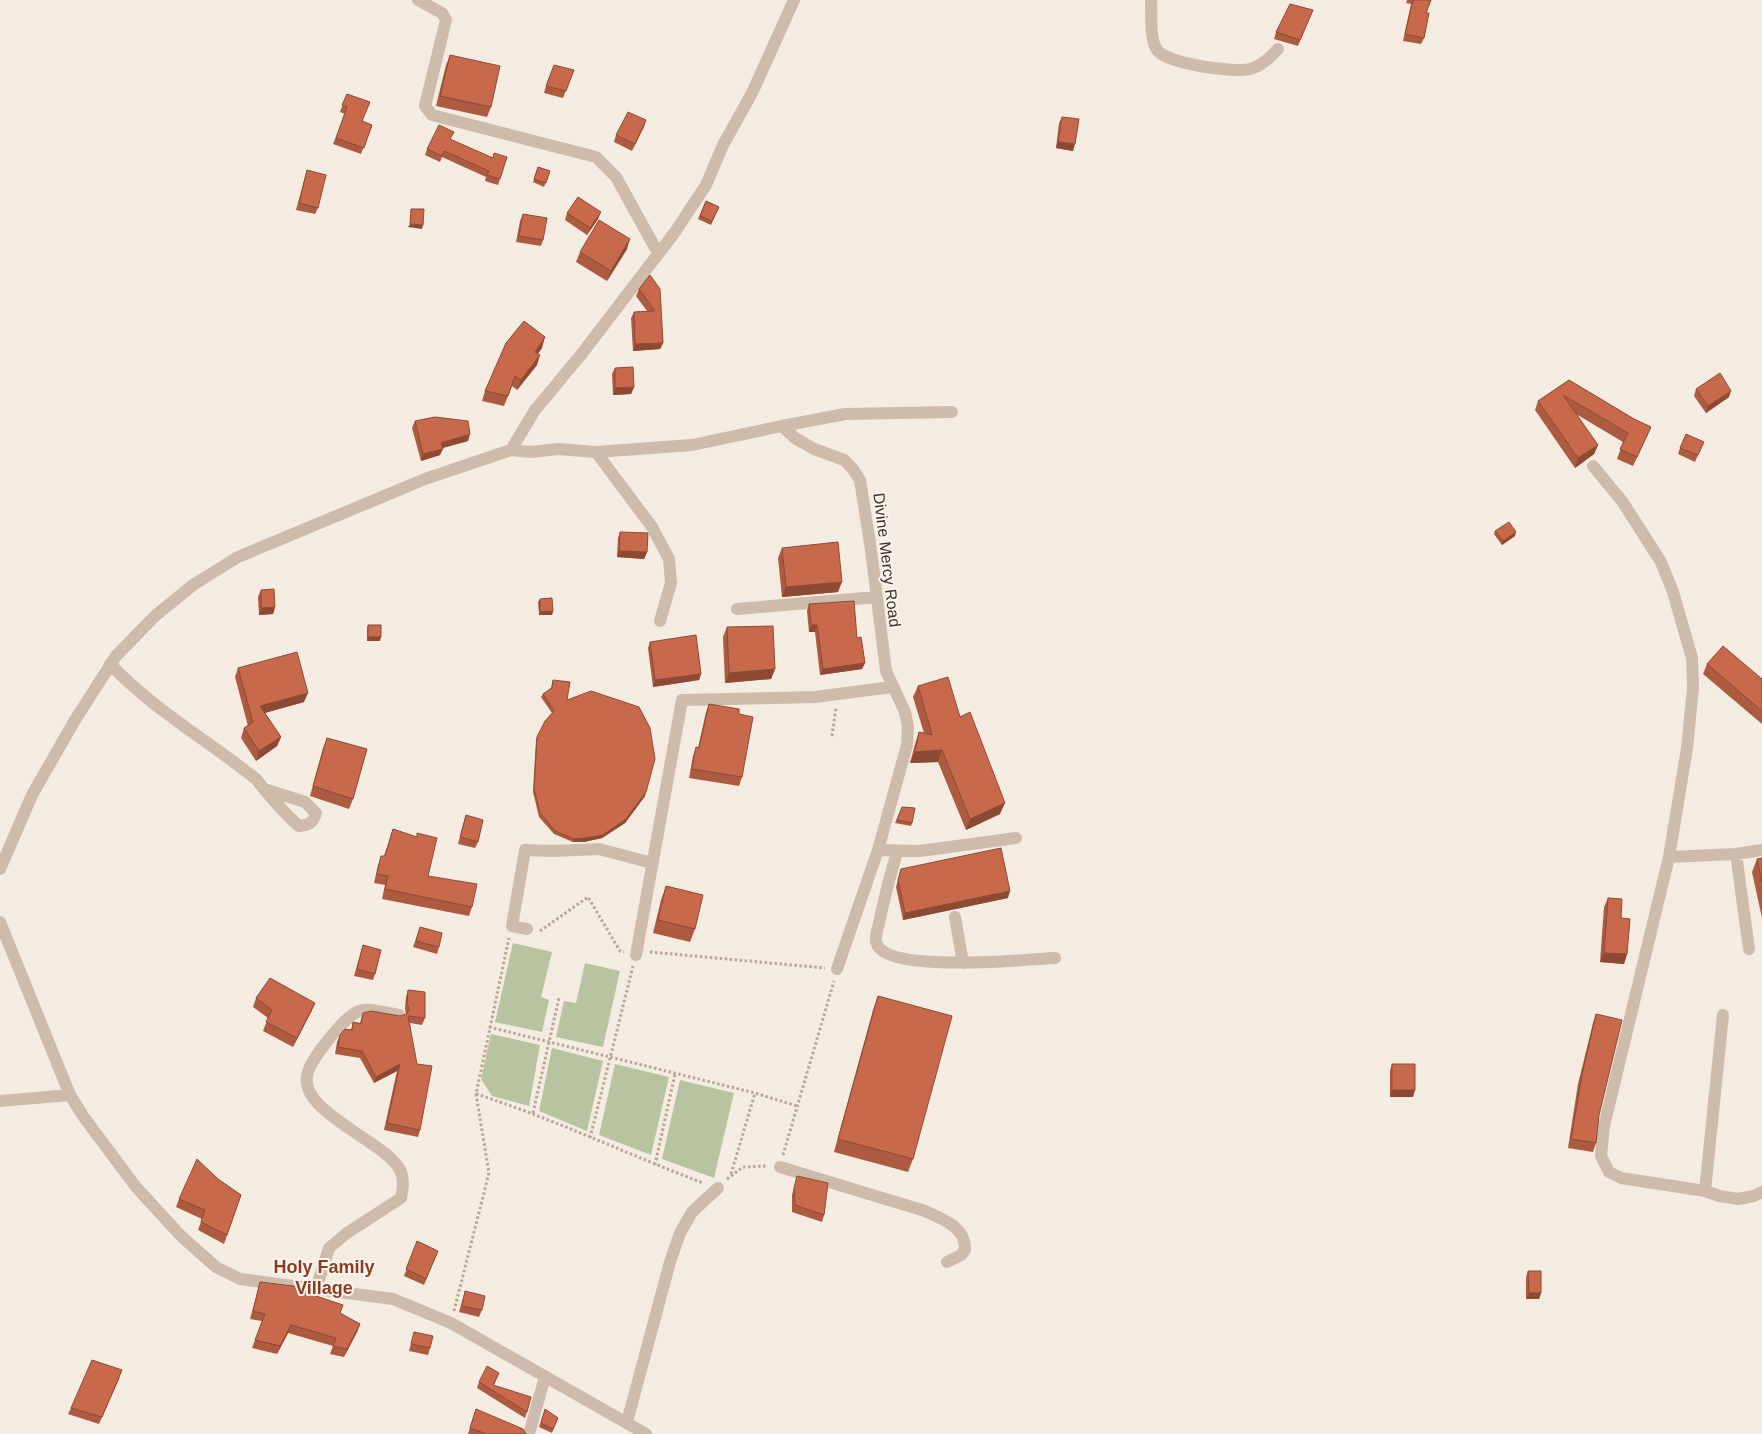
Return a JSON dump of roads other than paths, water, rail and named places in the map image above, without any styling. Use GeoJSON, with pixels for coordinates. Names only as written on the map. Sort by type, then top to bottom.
{"type":"FeatureCollection","features":[{"type":"Feature","properties":{"kind":"street"},"geometry":{"type":"LineString","coordinates":[[418,0],[442,13],[446,20],[425,106],[432,115],[596,157],[616,177],[658,253]]}},
{"type":"Feature","properties":{"kind":"street"},"geometry":{"type":"LineString","coordinates":[[511,450],[535,410],[580,356],[675,232],[706,185],[723,145],[752,93],[794,0]]}},
{"type":"Feature","properties":{"kind":"street"},"geometry":{"type":"LineString","coordinates":[[1151,0],[1153,41],[1164,57],[1207,66],[1249,69],[1261,65],[1278,49]]}},
{"type":"Feature","properties":{"kind":"street"},"geometry":{"type":"LineString","coordinates":[[0,869],[32,795],[110,664],[154,616],[193,585],[238,557],[425,479],[511,450],[531,452],[558,449],[596,452],[692,445],[845,414],[952,412]]}},
{"type":"Feature","properties":{"kind":"street","name":"Divine Mercy Road"},"geometry":{"type":"LineString","coordinates":[[782,426],[795,438],[814,449],[839,457],[856,472],[864,500],[886,670],[892,687],[905,712],[908,727],[907,745],[878,850],[837,969]]}},
{"type":"Feature","properties":{"kind":"street"},"geometry":{"type":"LineString","coordinates":[[596,452],[652,527],[670,559],[671,582],[660,621]]}},
{"type":"Feature","properties":{"kind":"street"},"geometry":{"type":"LineString","coordinates":[[1593,466],[1622,501],[1661,562],[1673,592],[1692,658],[1692,706],[1669,857],[1608,1108],[1600,1156],[1609,1172],[1621,1178],[1705,1191],[1738,1199],[1754,1196],[1762,1192]]}},
{"type":"Feature","properties":{"kind":"street"},"geometry":{"type":"LineString","coordinates":[[737,609],[878,598]]}},
{"type":"Feature","properties":{"kind":"street"},"geometry":{"type":"LineString","coordinates":[[110,664],[131,686],[256,778],[264,789]]}},
{"type":"Feature","properties":{"kind":"street"},"geometry":{"type":"LineString","coordinates":[[636,952],[682,700],[838,695],[892,687]]}},
{"type":"Feature","properties":{"kind":"street"},"geometry":{"type":"LineString","coordinates":[[878,850],[897,852],[1016,838]]}},
{"type":"Feature","properties":{"kind":"street"},"geometry":{"type":"LineString","coordinates":[[527,929],[512,926],[525,850],[553,852],[599,849],[652,863]]}},
{"type":"Feature","properties":{"kind":"street"},"geometry":{"type":"LineString","coordinates":[[1669,857],[1736,854],[1762,850]]}},
{"type":"Feature","properties":{"kind":"street"},"geometry":{"type":"LineString","coordinates":[[897,852],[884,896],[876,942],[888,955],[944,964],[1055,958]]}},
{"type":"Feature","properties":{"kind":"street"},"geometry":{"type":"LineString","coordinates":[[1736,854],[1749,949]]}},
{"type":"Feature","properties":{"kind":"street"},"geometry":{"type":"LineString","coordinates":[[955,917],[962,963]]}},
{"type":"Feature","properties":{"kind":"street"},"geometry":{"type":"LineString","coordinates":[[0,922],[70,1095],[83,1116],[136,1187],[181,1236],[216,1267],[240,1279],[393,1299],[451,1323],[627,1422],[643,1433]]}},
{"type":"Feature","properties":{"kind":"street"},"geometry":{"type":"LineString","coordinates":[[316,1289],[329,1248],[346,1233],[401,1198],[404,1184],[400,1170],[390,1156],[332,1116],[316,1101],[307,1086],[308,1070],[330,1038],[349,1016],[362,1008],[399,1015]]}},
{"type":"Feature","properties":{"kind":"street"},"geometry":{"type":"LineString","coordinates":[[1705,1191],[1723,1014]]}},
{"type":"Feature","properties":{"kind":"street"},"geometry":{"type":"LineString","coordinates":[[0,1101],[70,1095]]}},
{"type":"Feature","properties":{"kind":"street"},"geometry":{"type":"LineString","coordinates":[[780,1168],[925,1211],[945,1220],[955,1226],[966,1242],[966,1250],[961,1255],[947,1262]]}},
{"type":"Feature","properties":{"kind":"street"},"geometry":{"type":"LineString","coordinates":[[627,1422],[680,1233],[692,1212],[718,1188]]}},
{"type":"Feature","properties":{"kind":"street"},"geometry":{"type":"LineString","coordinates":[[529,1434],[545,1377]]}},
{"type":"Feature","properties":{"kind":"district","name":"Holy Family Village"},"geometry":{"type":"Point","coordinates":[324,1277]}}]}
